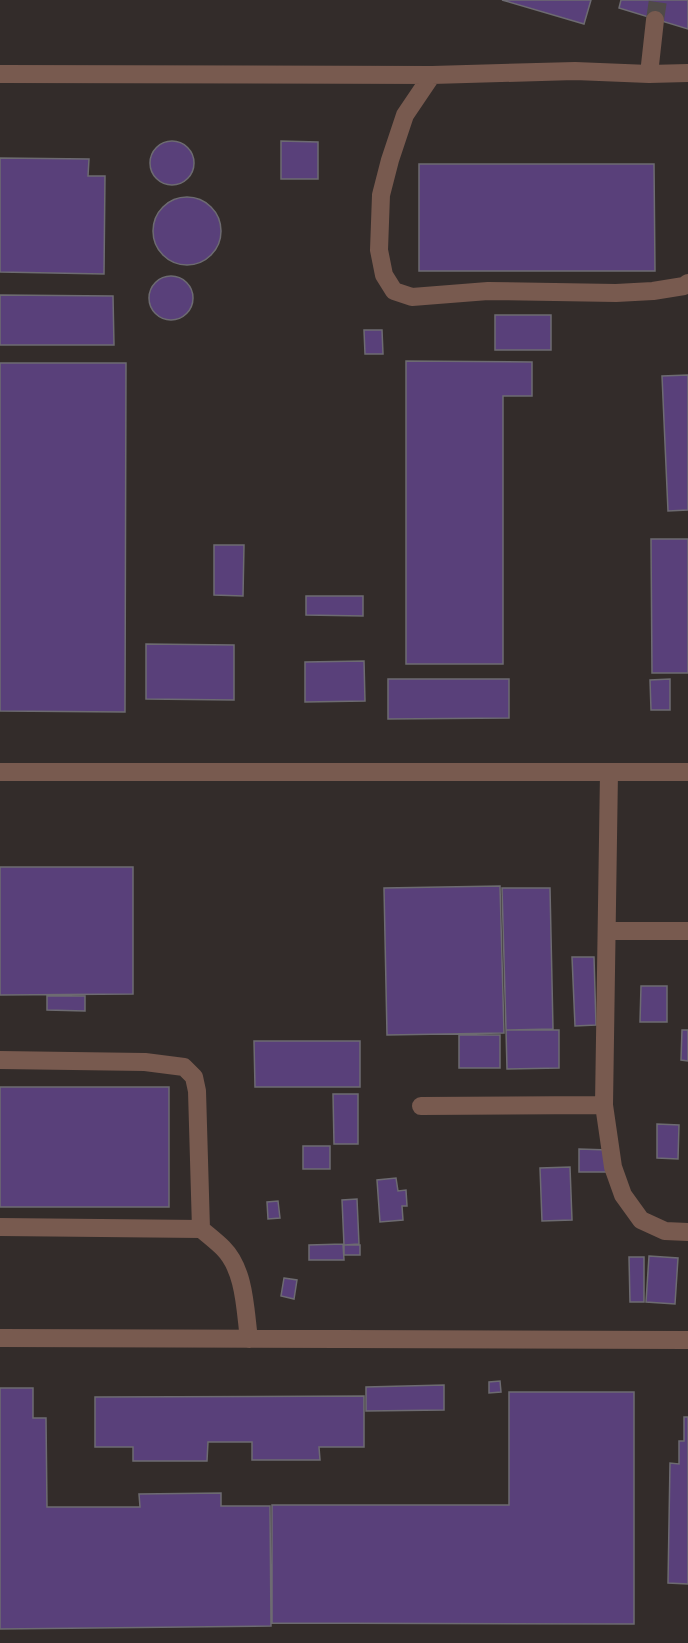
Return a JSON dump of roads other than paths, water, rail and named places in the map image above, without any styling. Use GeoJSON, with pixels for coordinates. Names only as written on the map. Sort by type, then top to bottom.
{"type":"FeatureCollection","features":[{"type":"Feature","properties":{"kind":"street"},"geometry":{"type":"LineString","coordinates":[[649,74],[655,20]]}},
{"type":"Feature","properties":{"kind":"street"},"geometry":{"type":"LineString","coordinates":[[0,74],[432,75],[575,71],[688,73]]}},
{"type":"Feature","properties":{"kind":"street"},"geometry":{"type":"LineString","coordinates":[[432,75],[405,115],[381,195],[379,250],[384,275],[394,291],[412,297],[488,291],[616,293],[653,291],[684,286],[688,283]]}},
{"type":"Feature","properties":{"kind":"street"},"geometry":{"type":"LineString","coordinates":[[609,771],[604,1105],[613,1167],[623,1195],[641,1220],[665,1231],[688,1232]]}},
{"type":"Feature","properties":{"kind":"street"},"geometry":{"type":"LineString","coordinates":[[0,772],[688,772]]}},
{"type":"Feature","properties":{"kind":"street"},"geometry":{"type":"LineString","coordinates":[[607,931],[688,932]]}},
{"type":"Feature","properties":{"kind":"street"},"geometry":{"type":"LineString","coordinates":[[0,1060],[145,1062],[184,1067],[194,1077],[197,1091],[201,1229]]}},
{"type":"Feature","properties":{"kind":"street"},"geometry":{"type":"LineString","coordinates":[[421,1106],[604,1105]]}},
{"type":"Feature","properties":{"kind":"street"},"geometry":{"type":"LineString","coordinates":[[0,1227],[201,1229],[224,1249],[236,1269],[243,1294],[249,1339]]}},
{"type":"Feature","properties":{"kind":"street"},"geometry":{"type":"LineString","coordinates":[[0,1338],[688,1340]]}},
{"type":"Feature","properties":{"kind":"tunnel"},"geometry":{"type":"LineString","coordinates":[[655,20],[658,0]]}}]}
